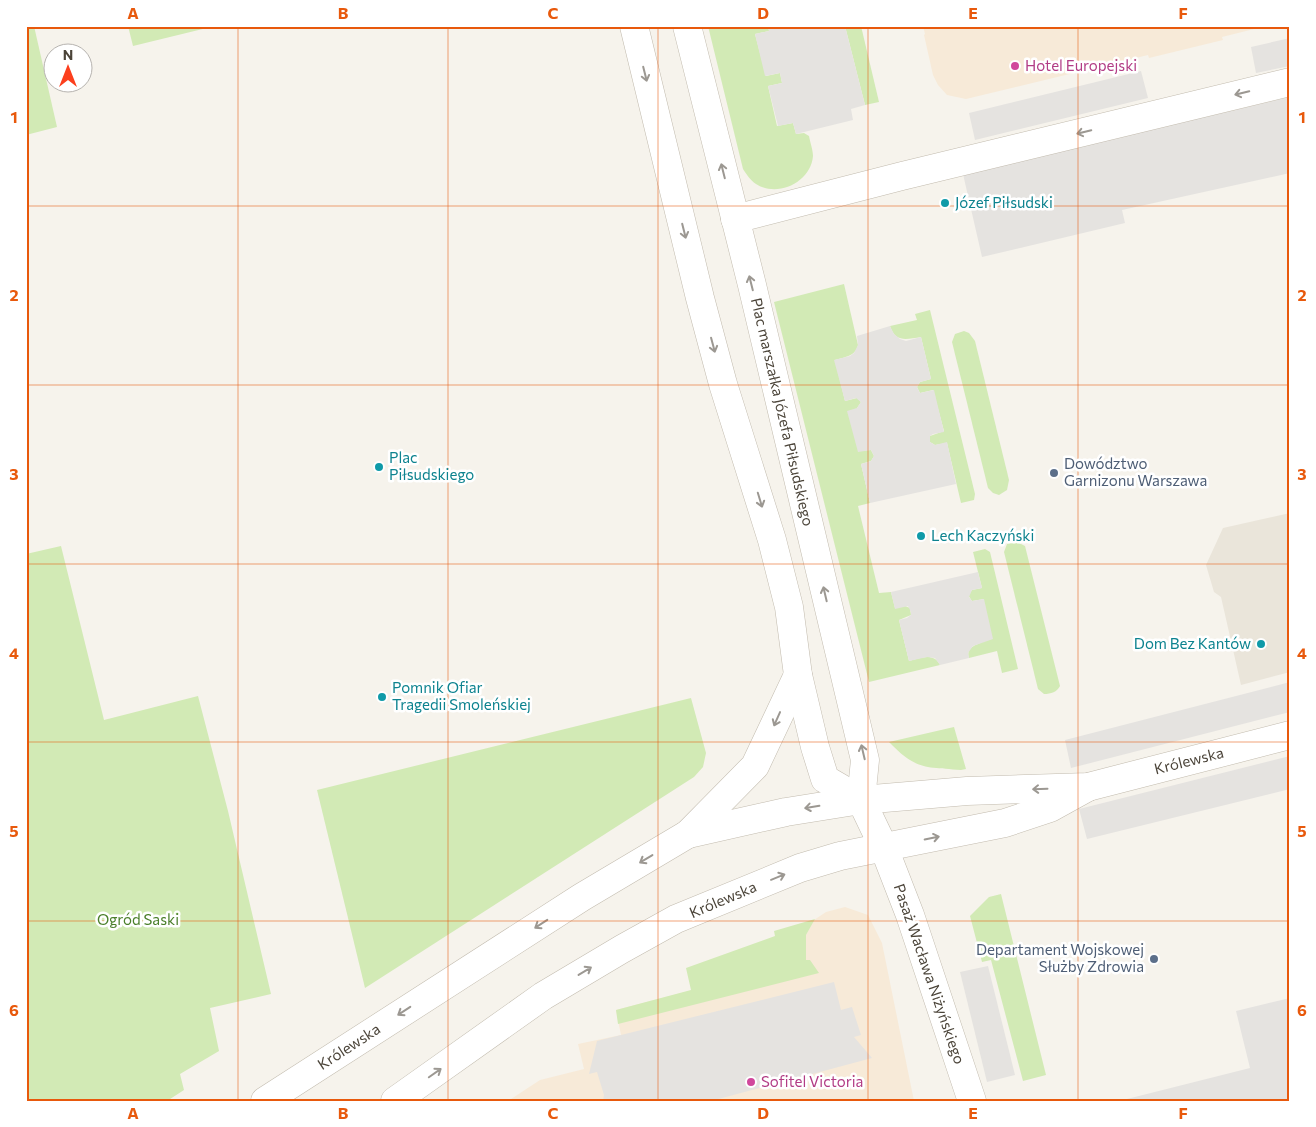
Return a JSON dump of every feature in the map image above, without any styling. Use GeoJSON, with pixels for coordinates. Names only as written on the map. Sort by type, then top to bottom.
{"type":"FeatureCollection","features":[{"type":"Feature","properties":{"kind":"street"},"geometry":{"type":"LineString","coordinates":[[634,26],[700,298],[723,384],[772,540],[789,607],[798,676],[815,746],[825,779],[861,800]]}},
{"type":"Feature","properties":{"kind":"street","name":"Plac marszałka Józefa Piłsudskiego"},"geometry":{"type":"LineString","coordinates":[[687,26],[865,760],[861,800]]}},
{"type":"Feature","properties":{"kind":"street"},"geometry":{"type":"LineString","coordinates":[[735,219],[988,155],[1290,82]]}},
{"type":"Feature","properties":{"kind":"street"},"geometry":{"type":"LineString","coordinates":[[688,834],[755,766],[798,676]]}},
{"type":"Feature","properties":{"kind":"street","name":"Królewska"},"geometry":{"type":"LineString","coordinates":[[265,1101],[582,897],[688,834],[786,812],[861,800],[967,791],[1088,787],[1290,735]]}},
{"type":"Feature","properties":{"kind":"street","name":"Królewska"},"geometry":{"type":"LineString","coordinates":[[395,1101],[543,996],[676,919],[800,868],[840,856],[1005,823],[1050,808],[1088,787]]}},
{"type":"Feature","properties":{"kind":"street","name":"Pasaż Wacława Niżyńskiego"},"geometry":{"type":"LineString","coordinates":[[861,800],[884,848],[910,915],[972,1101]]}},
{"type":"Feature","properties":{"kind":"shaded area"},"geometry":{"type":"Polygon","coordinates":[[[768,26],[845,26],[865,105],[851,109],[853,120],[796,134],[793,123],[778,126],[768,86],[782,83],[780,73],[765,76],[755,34],[769,31],[768,26]]]}},
{"type":"Feature","properties":{"kind":"shaded area","name":"Hotel Europejski"},"geometry":{"type":"Polygon","coordinates":[[[923,26],[1266,26],[1222,37],[1223,40],[1149,58],[1148,55],[966,99],[947,95],[938,85],[933,75],[923,26]]]}},
{"type":"Feature","properties":{"kind":"shaded area"},"geometry":{"type":"Polygon","coordinates":[[[1290,38],[1290,66],[1256,73],[1251,47],[1290,38]]]}},
{"type":"Feature","properties":{"kind":"shaded area"},"geometry":{"type":"Polygon","coordinates":[[[1141,71],[1148,98],[975,140],[969,113],[1141,71]]]}},
{"type":"Feature","properties":{"kind":"shaded area"},"geometry":{"type":"Polygon","coordinates":[[[1290,97],[1290,173],[1122,210],[1125,223],[982,257],[963,174],[1290,97]]]}},
{"type":"Feature","properties":{"kind":"shaded area"},"geometry":{"type":"Polygon","coordinates":[[[890,326],[894,334],[900,339],[906,341],[921,337],[931,379],[920,382],[917,387],[920,393],[934,390],[944,432],[930,436],[930,442],[935,445],[947,442],[956,484],[870,503],[861,464],[871,461],[874,456],[871,450],[858,452],[847,411],[857,408],[861,402],[856,398],[845,401],[834,360],[850,356],[854,353],[858,345],[857,336],[890,326]]]}},
{"type":"Feature","properties":{"kind":"shaded area"},"geometry":{"type":"Polygon","coordinates":[[[1290,513],[1290,672],[1241,685],[1221,597],[1214,592],[1206,565],[1223,528],[1290,513]]]}},
{"type":"Feature","properties":{"kind":"shaded area"},"geometry":{"type":"Polygon","coordinates":[[[978,572],[982,588],[972,590],[969,597],[972,601],[984,599],[993,639],[973,646],[968,653],[969,658],[940,665],[935,658],[927,657],[909,661],[899,620],[907,618],[911,615],[911,612],[908,606],[895,609],[891,592],[978,572]]]}},
{"type":"Feature","properties":{"kind":"shaded area"},"geometry":{"type":"Polygon","coordinates":[[[1290,682],[1290,712],[1071,768],[1065,740],[1290,682]]]}},
{"type":"Feature","properties":{"kind":"shaded area"},"geometry":{"type":"Polygon","coordinates":[[[1290,756],[1290,789],[1087,839],[1079,809],[1290,756]]]}},
{"type":"Feature","properties":{"kind":"shaded area"},"geometry":{"type":"Polygon","coordinates":[[[845,907],[868,915],[882,943],[914,1101],[508,1101],[540,1080],[584,1069],[578,1044],[621,1035],[616,1010],[805,961],[806,935],[814,920],[826,912],[845,907]]]}},
{"type":"Feature","properties":{"kind":"shaded area"},"geometry":{"type":"Polygon","coordinates":[[[988,966],[1015,1075],[987,1082],[960,972],[988,966]]]}},
{"type":"Feature","properties":{"kind":"shaded area"},"geometry":{"type":"Polygon","coordinates":[[[834,982],[841,1010],[852,1007],[861,1035],[854,1037],[872,1058],[711,1101],[603,1101],[604,1095],[597,1072],[589,1074],[597,1041],[834,982]]]}},
{"type":"Feature","properties":{"kind":"shaded area"},"geometry":{"type":"Polygon","coordinates":[[[1290,998],[1290,1101],[1119,1101],[1250,1068],[1236,1011],[1290,998]]]}},
{"type":"Feature","properties":{"kind":"green space"},"geometry":{"type":"Polygon","coordinates":[[[26,26],[34,26],[42,61],[42,92],[49,92],[57,127],[26,135],[26,26]]]}},
{"type":"Feature","properties":{"kind":"green space"},"geometry":{"type":"Polygon","coordinates":[[[128,26],[215,26],[133,46],[128,26]]]}},
{"type":"Feature","properties":{"kind":"green space"},"geometry":{"type":"Polygon","coordinates":[[[708,26],[768,26],[769,31],[755,34],[766,76],[780,73],[782,83],[768,86],[777,126],[793,123],[796,134],[804,133],[809,136],[813,151],[811,165],[800,180],[792,185],[774,189],[765,188],[756,184],[743,169],[708,26]]]}},
{"type":"Feature","properties":{"kind":"green space"},"geometry":{"type":"Polygon","coordinates":[[[845,26],[861,26],[879,102],[865,105],[845,26]]]}},
{"type":"Feature","properties":{"kind":"green space"},"geometry":{"type":"Polygon","coordinates":[[[844,284],[858,345],[852,354],[835,360],[845,401],[857,398],[861,402],[857,408],[858,451],[871,450],[874,456],[871,461],[861,464],[870,503],[858,506],[879,593],[891,592],[895,608],[905,606],[910,608],[911,615],[899,620],[909,661],[930,657],[934,658],[940,665],[869,682],[774,302],[844,284]]]}},
{"type":"Feature","properties":{"kind":"green space"},"geometry":{"type":"Polygon","coordinates":[[[930,310],[975,494],[974,500],[961,503],[947,443],[935,445],[930,442],[930,436],[944,431],[933,390],[920,393],[917,387],[920,382],[931,379],[921,337],[902,339],[895,335],[890,326],[917,320],[915,314],[930,310]]]}},
{"type":"Feature","properties":{"kind":"green space"},"geometry":{"type":"Polygon","coordinates":[[[964,331],[969,333],[975,341],[1009,480],[1007,490],[999,495],[993,493],[988,488],[952,342],[955,334],[964,331]]]}},
{"type":"Feature","properties":{"kind":"green space"},"geometry":{"type":"Polygon","coordinates":[[[1012,542],[1025,546],[1060,686],[1051,693],[1044,694],[1038,689],[1004,552],[1007,544],[1012,542]]]}},
{"type":"Feature","properties":{"kind":"green space","name":"Ogród Saski"},"geometry":{"type":"Polygon","coordinates":[[[61,546],[104,720],[198,696],[228,811],[271,994],[210,1008],[219,1051],[180,1074],[184,1090],[167,1101],[26,1101],[26,554],[61,546]]]}},
{"type":"Feature","properties":{"kind":"green space"},"geometry":{"type":"Polygon","coordinates":[[[985,549],[990,552],[1018,669],[1002,673],[997,651],[969,658],[968,655],[971,648],[980,643],[984,599],[972,601],[968,595],[972,590],[982,588],[973,552],[985,549]]]}},
{"type":"Feature","properties":{"kind":"green space"},"geometry":{"type":"Polygon","coordinates":[[[691,698],[706,753],[703,767],[694,777],[365,988],[317,790],[691,698]]]}},
{"type":"Feature","properties":{"kind":"green space"},"geometry":{"type":"Polygon","coordinates":[[[954,727],[966,769],[938,768],[922,765],[907,758],[889,742],[954,727]]]}},
{"type":"Feature","properties":{"kind":"green space"},"geometry":{"type":"Polygon","coordinates":[[[1001,894],[1046,1075],[1023,1081],[991,960],[982,962],[970,916],[989,897],[1001,894]]]}},
{"type":"Feature","properties":{"kind":"green space"},"geometry":{"type":"Polygon","coordinates":[[[815,919],[806,935],[806,960],[810,960],[819,973],[618,1024],[616,1010],[691,990],[686,968],[775,936],[774,931],[815,919]]]}},
{"type":"Feature","properties":{"kind":"place","name":"Hotel Europejski"},"geometry":{"type":"Point","coordinates":[1015,66]}},
{"type":"Feature","properties":{"kind":"place","name":"Józef Piłsudski"},"geometry":{"type":"Point","coordinates":[945,203]}},
{"type":"Feature","properties":{"kind":"place","name":"Plac Piłsudskiego"},"geometry":{"type":"Point","coordinates":[379,467]}},
{"type":"Feature","properties":{"kind":"place","name":"Dowództwo Garnizonu Warszawa"},"geometry":{"type":"Point","coordinates":[1054,473]}},
{"type":"Feature","properties":{"kind":"place","name":"Lech Kaczyński"},"geometry":{"type":"Point","coordinates":[921,536]}},
{"type":"Feature","properties":{"kind":"place","name":"Dom Bez Kantów"},"geometry":{"type":"Point","coordinates":[1261,644]}},
{"type":"Feature","properties":{"kind":"place","name":"Pomnik Ofiar Tragedii Smoleńskiej"},"geometry":{"type":"Point","coordinates":[382,697]}},
{"type":"Feature","properties":{"kind":"place","name":"Departament Wojskowej Służby Zdrowia"},"geometry":{"type":"Point","coordinates":[1154,959]}},
{"type":"Feature","properties":{"kind":"place","name":"Sofitel Victoria"},"geometry":{"type":"Point","coordinates":[751,1082]}}]}
